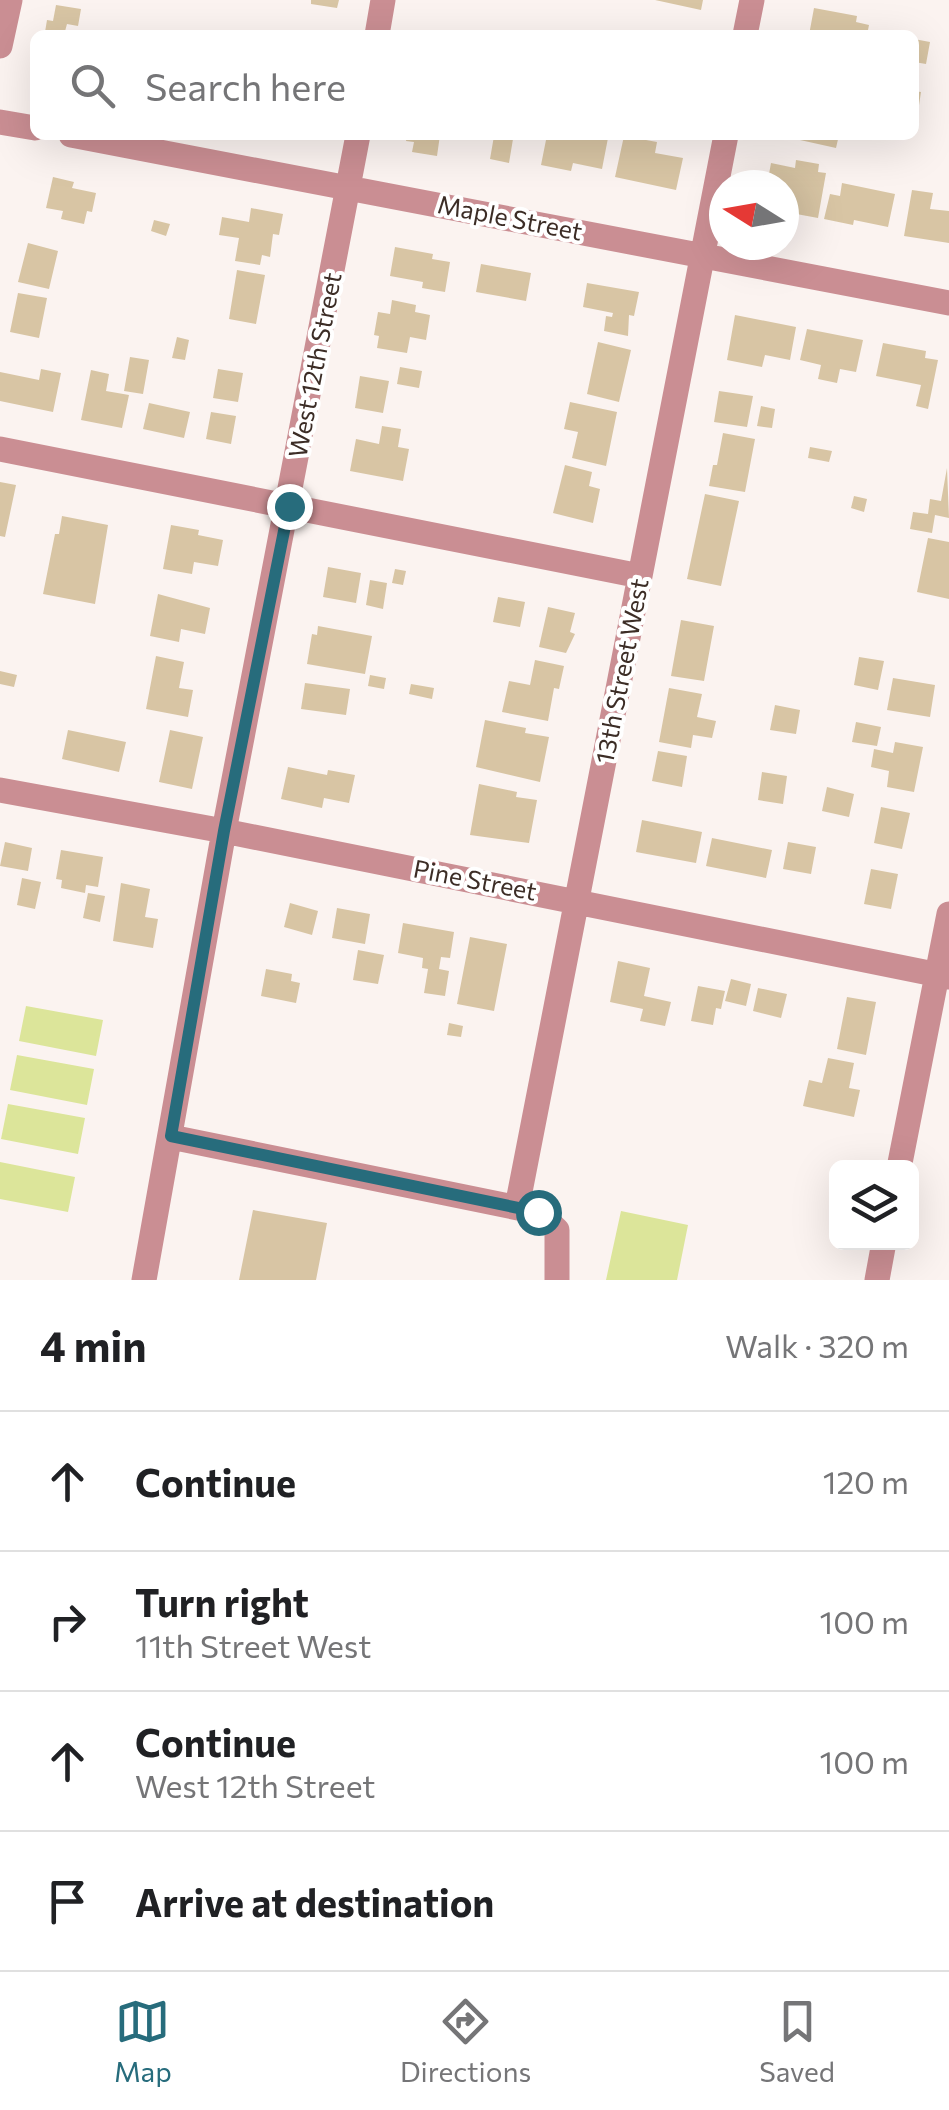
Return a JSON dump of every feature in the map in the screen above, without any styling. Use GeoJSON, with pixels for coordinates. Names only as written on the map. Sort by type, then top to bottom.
{"type":"FeatureCollection","features":[{"type":"Feature","properties":{"kind":"street"},"geometry":{"type":"LineString","coordinates":[[0,46],[10,0]]}},
{"type":"Feature","properties":{"kind":"street"},"geometry":{"type":"LineString","coordinates":[[378,30],[383,0]]}},
{"type":"Feature","properties":{"kind":"street"},"geometry":{"type":"LineString","coordinates":[[746,30],[752,0]]}},
{"type":"Feature","properties":{"kind":"street"},"geometry":{"type":"LineString","coordinates":[[0,122],[30,127]]}},
{"type":"Feature","properties":{"kind":"street","name":"Maple Street"},"geometry":{"type":"LineString","coordinates":[[98,140],[949,303]]}},
{"type":"Feature","properties":{"kind":"street","name":"West 12th Street"},"geometry":{"type":"LineString","coordinates":[[144,1280],[224,831],[357,140]]}},
{"type":"Feature","properties":{"kind":"street","name":"13th Street West"},"geometry":{"type":"LineString","coordinates":[[517,1207],[725,140]]}},
{"type":"Feature","properties":{"kind":"street"},"geometry":{"type":"LineString","coordinates":[[0,449],[640,576]]}},
{"type":"Feature","properties":{"kind":"street","name":"Pine Street"},"geometry":{"type":"LineString","coordinates":[[0,790],[577,900],[943,976]]}},
{"type":"Feature","properties":{"kind":"street"},"geometry":{"type":"LineString","coordinates":[[901,1160],[943,976],[949,914]]}},
{"type":"Feature","properties":{"kind":"street"},"geometry":{"type":"LineString","coordinates":[[171,1136],[538,1212],[557,1230],[556,1280]]}},
{"type":"Feature","properties":{"kind":"street"},"geometry":{"type":"LineString","coordinates":[[877,1280],[883,1250]]}},
{"type":"Feature","properties":{"kind":"green space"},"geometry":{"type":"Polygon","coordinates":[[[26,1006],[103,1020],[96,1056],[19,1041],[26,1006]]]}},
{"type":"Feature","properties":{"kind":"green space"},"geometry":{"type":"Polygon","coordinates":[[[17,1055],[94,1069],[87,1105],[10,1090],[17,1055]]]}},
{"type":"Feature","properties":{"kind":"green space"},"geometry":{"type":"Polygon","coordinates":[[[8,1104],[85,1118],[78,1154],[1,1139],[8,1104]]]}},
{"type":"Feature","properties":{"kind":"green space"},"geometry":{"type":"Polygon","coordinates":[[[0,1162],[75,1177],[68,1212],[0,1199],[0,1162]]]}},
{"type":"Feature","properties":{"kind":"green space"},"geometry":{"type":"Polygon","coordinates":[[[621,1211],[688,1225],[677,1280],[606,1280],[621,1211]]]}},
{"type":"Feature","properties":{"kind":"building"},"geometry":{"type":"Polygon","coordinates":[[[311,0],[339,0],[337,8],[311,4],[311,0]]]}},
{"type":"Feature","properties":{"kind":"building"},"geometry":{"type":"Polygon","coordinates":[[[655,0],[703,0],[701,10],[655,0]]]}},
{"type":"Feature","properties":{"kind":"building"},"geometry":{"type":"Polygon","coordinates":[[[56,5],[81,9],[78,26],[67,24],[65,30],[45,30],[47,20],[53,21],[56,5]]]}},
{"type":"Feature","properties":{"kind":"building"},"geometry":{"type":"Polygon","coordinates":[[[814,8],[857,16],[856,22],[869,25],[868,30],[810,30],[814,8]]]}},
{"type":"Feature","properties":{"kind":"building"},"geometry":{"type":"Polygon","coordinates":[[[919,40],[930,42],[926,64],[919,63],[919,40]]]}},
{"type":"Feature","properties":{"kind":"building"},"geometry":{"type":"Polygon","coordinates":[[[439,140],[437,156],[412,152],[414,142],[406,141],[439,140]]]}},
{"type":"Feature","properties":{"kind":"building"},"geometry":{"type":"Polygon","coordinates":[[[493,140],[513,140],[509,163],[490,159],[493,140]]]}},
{"type":"Feature","properties":{"kind":"building"},"geometry":{"type":"Polygon","coordinates":[[[546,140],[608,140],[602,169],[573,163],[571,171],[541,165],[546,140]]]}},
{"type":"Feature","properties":{"kind":"building"},"geometry":{"type":"Polygon","coordinates":[[[623,140],[657,142],[655,153],[683,158],[676,190],[615,177],[623,140]]]}},
{"type":"Feature","properties":{"kind":"building"},"geometry":{"type":"Polygon","coordinates":[[[800,140],[838,140],[836,148],[800,140]]]}},
{"type":"Feature","properties":{"kind":"building"},"geometry":{"type":"Polygon","coordinates":[[[796,160],[819,164],[818,172],[826,173],[818,218],[799,214],[799,170],[770,170],[771,163],[795,168],[796,160]]]}},
{"type":"Feature","properties":{"kind":"building"},"geometry":{"type":"Polygon","coordinates":[[[53,177],[74,182],[72,188],[96,193],[92,212],[87,211],[84,224],[61,219],[63,211],[46,208],[53,177]]]}},
{"type":"Feature","properties":{"kind":"building"},"geometry":{"type":"Polygon","coordinates":[[[842,183],[895,194],[888,227],[824,219],[830,194],[840,196],[842,183]]]}},
{"type":"Feature","properties":{"kind":"building"},"geometry":{"type":"Polygon","coordinates":[[[912,190],[933,193],[930,209],[949,211],[949,243],[904,236],[912,190]]]}},
{"type":"Feature","properties":{"kind":"building"},"geometry":{"type":"Polygon","coordinates":[[[251,208],[283,214],[279,235],[273,234],[270,257],[262,255],[260,265],[235,261],[239,238],[219,235],[222,217],[249,222],[251,208]]]}},
{"type":"Feature","properties":{"kind":"building"},"geometry":{"type":"Polygon","coordinates":[[[154,220],[170,224],[166,236],[151,231],[154,220]]]}},
{"type":"Feature","properties":{"kind":"building"},"geometry":{"type":"Polygon","coordinates":[[[28,243],[58,251],[49,289],[18,282],[28,243]]]}},
{"type":"Feature","properties":{"kind":"building"},"geometry":{"type":"Polygon","coordinates":[[[395,247],[433,254],[432,259],[450,262],[445,292],[422,288],[423,282],[390,276],[395,247]]]}},
{"type":"Feature","properties":{"kind":"building"},"geometry":{"type":"Polygon","coordinates":[[[481,264],[531,273],[526,301],[476,292],[481,264]]]}},
{"type":"Feature","properties":{"kind":"building"},"geometry":{"type":"Polygon","coordinates":[[[237,270],[265,275],[256,324],[229,319],[237,270]]]}},
{"type":"Feature","properties":{"kind":"building"},"geometry":{"type":"Polygon","coordinates":[[[587,283],[639,292],[634,316],[629,315],[628,336],[604,331],[606,316],[612,317],[613,313],[583,307],[587,283]]]}},
{"type":"Feature","properties":{"kind":"building"},"geometry":{"type":"Polygon","coordinates":[[[18,293],[47,298],[39,338],[10,332],[18,293]]]}},
{"type":"Feature","properties":{"kind":"building"},"geometry":{"type":"Polygon","coordinates":[[[392,300],[416,305],[415,312],[430,315],[426,340],[410,337],[407,353],[377,348],[379,336],[374,335],[378,312],[390,314],[392,300]]]}},
{"type":"Feature","properties":{"kind":"building"},"geometry":{"type":"Polygon","coordinates":[[[735,315],[796,327],[790,360],[765,355],[762,367],[727,360],[735,315]]]}},
{"type":"Feature","properties":{"kind":"building"},"geometry":{"type":"Polygon","coordinates":[[[807,329],[863,340],[856,372],[840,369],[837,383],[818,379],[821,365],[800,360],[807,329]]]}},
{"type":"Feature","properties":{"kind":"building"},"geometry":{"type":"Polygon","coordinates":[[[177,337],[189,340],[185,360],[172,358],[177,337]]]}},
{"type":"Feature","properties":{"kind":"building"},"geometry":{"type":"Polygon","coordinates":[[[598,342],[631,350],[619,402],[587,394],[598,342]]]}},
{"type":"Feature","properties":{"kind":"building"},"geometry":{"type":"Polygon","coordinates":[[[883,343],[926,351],[925,358],[938,360],[928,409],[916,406],[921,385],[876,376],[883,343]]]}},
{"type":"Feature","properties":{"kind":"building"},"geometry":{"type":"Polygon","coordinates":[[[130,357],[149,360],[143,394],[124,391],[130,357]]]}},
{"type":"Feature","properties":{"kind":"building"},"geometry":{"type":"Polygon","coordinates":[[[400,367],[422,371],[419,388],[397,384],[400,367]]]}},
{"type":"Feature","properties":{"kind":"building"},"geometry":{"type":"Polygon","coordinates":[[[41,369],[61,373],[53,412],[0,401],[0,372],[39,380],[41,369]]]}},
{"type":"Feature","properties":{"kind":"building"},"geometry":{"type":"Polygon","coordinates":[[[218,369],[243,373],[238,402],[213,398],[218,369]]]}},
{"type":"Feature","properties":{"kind":"building"},"geometry":{"type":"Polygon","coordinates":[[[91,370],[109,374],[106,391],[129,395],[122,428],[81,420],[91,370]]]}},
{"type":"Feature","properties":{"kind":"building"},"geometry":{"type":"Polygon","coordinates":[[[360,376],[389,381],[383,413],[355,408],[360,376]]]}},
{"type":"Feature","properties":{"kind":"building"},"geometry":{"type":"Polygon","coordinates":[[[719,391],[753,396],[747,427],[714,422],[719,391]]]}},
{"type":"Feature","properties":{"kind":"building"},"geometry":{"type":"Polygon","coordinates":[[[570,402],[617,412],[606,466],[572,458],[578,432],[564,429],[570,402]]]}},
{"type":"Feature","properties":{"kind":"building"},"geometry":{"type":"Polygon","coordinates":[[[149,403],[190,412],[184,438],[143,429],[149,403]]]}},
{"type":"Feature","properties":{"kind":"building"},"geometry":{"type":"Polygon","coordinates":[[[761,406],[775,409],[772,428],[757,426],[761,406]]]}},
{"type":"Feature","properties":{"kind":"building"},"geometry":{"type":"Polygon","coordinates":[[[211,412],[236,416],[231,444],[206,439],[211,412]]]}},
{"type":"Feature","properties":{"kind":"building"},"geometry":{"type":"Polygon","coordinates":[[[382,426],[401,429],[398,447],[409,449],[403,481],[350,471],[356,439],[379,444],[382,426]]]}},
{"type":"Feature","properties":{"kind":"building"},"geometry":{"type":"Polygon","coordinates":[[[723,433],[755,439],[745,492],[709,486],[723,433]]]}},
{"type":"Feature","properties":{"kind":"building"},"geometry":{"type":"Polygon","coordinates":[[[810,447],[832,451],[829,462],[808,458],[810,447]]]}},
{"type":"Feature","properties":{"kind":"building"},"geometry":{"type":"Polygon","coordinates":[[[565,465],[592,472],[589,486],[600,489],[593,523],[553,513],[565,465]]]}},
{"type":"Feature","properties":{"kind":"building"},"geometry":{"type":"Polygon","coordinates":[[[947,468],[949,518],[935,515],[932,533],[910,529],[913,512],[928,514],[930,499],[941,501],[947,468]]]}},
{"type":"Feature","properties":{"kind":"building"},"geometry":{"type":"Polygon","coordinates":[[[0,482],[16,485],[5,537],[0,536],[0,482]]]}},
{"type":"Feature","properties":{"kind":"building"},"geometry":{"type":"Polygon","coordinates":[[[705,494],[739,501],[721,586],[687,579],[705,494]]]}},
{"type":"Feature","properties":{"kind":"building"},"geometry":{"type":"Polygon","coordinates":[[[854,496],[867,499],[864,512],[851,508],[854,496]]]}},
{"type":"Feature","properties":{"kind":"building"},"geometry":{"type":"Polygon","coordinates":[[[62,516],[108,525],[95,604],[43,594],[62,516]]]}},
{"type":"Feature","properties":{"kind":"building"},"geometry":{"type":"Polygon","coordinates":[[[171,525],[223,540],[218,566],[194,562],[192,574],[163,569],[171,525]]]}},
{"type":"Feature","properties":{"kind":"building"},"geometry":{"type":"Polygon","coordinates":[[[928,538],[949,542],[949,599],[917,592],[928,538]]]}},
{"type":"Feature","properties":{"kind":"building"},"geometry":{"type":"Polygon","coordinates":[[[328,567],[361,573],[356,603],[323,597],[328,567]]]}},
{"type":"Feature","properties":{"kind":"building"},"geometry":{"type":"Polygon","coordinates":[[[395,569],[406,571],[403,585],[392,583],[395,569]]]}},
{"type":"Feature","properties":{"kind":"building"},"geometry":{"type":"Polygon","coordinates":[[[370,580],[387,583],[383,609],[366,605],[370,580]]]}},
{"type":"Feature","properties":{"kind":"building"},"geometry":{"type":"Polygon","coordinates":[[[158,594],[210,608],[205,634],[181,629],[179,642],[150,636],[158,594]]]}},
{"type":"Feature","properties":{"kind":"building"},"geometry":{"type":"Polygon","coordinates":[[[498,597],[525,602],[520,627],[493,622],[498,597]]]}},
{"type":"Feature","properties":{"kind":"building"},"geometry":{"type":"Polygon","coordinates":[[[548,607],[575,613],[570,632],[575,634],[566,653],[539,647],[548,607]]]}},
{"type":"Feature","properties":{"kind":"building"},"geometry":{"type":"Polygon","coordinates":[[[681,620],[714,626],[704,681],[671,676],[681,620]]]}},
{"type":"Feature","properties":{"kind":"building"},"geometry":{"type":"Polygon","coordinates":[[[318,626],[372,636],[365,674],[307,664],[312,634],[317,635],[318,626]]]}},
{"type":"Feature","properties":{"kind":"building"},"geometry":{"type":"Polygon","coordinates":[[[156,656],[184,662],[179,688],[193,690],[188,717],[146,709],[156,656]]]}},
{"type":"Feature","properties":{"kind":"building"},"geometry":{"type":"Polygon","coordinates":[[[859,657],[884,661],[878,690],[854,685],[859,657]]]}},
{"type":"Feature","properties":{"kind":"building"},"geometry":{"type":"Polygon","coordinates":[[[535,660],[564,666],[559,689],[554,688],[548,721],[502,712],[509,681],[530,685],[535,660]]]}},
{"type":"Feature","properties":{"kind":"building"},"geometry":{"type":"Polygon","coordinates":[[[0,671],[17,675],[14,687],[0,684],[0,671]]]}},
{"type":"Feature","properties":{"kind":"building"},"geometry":{"type":"Polygon","coordinates":[[[370,675],[386,678],[384,689],[368,686],[370,675]]]}},
{"type":"Feature","properties":{"kind":"building"},"geometry":{"type":"Polygon","coordinates":[[[893,678],[935,685],[930,717],[887,710],[893,678]]]}},
{"type":"Feature","properties":{"kind":"building"},"geometry":{"type":"Polygon","coordinates":[[[305,683],[350,689],[346,715],[301,709],[305,683]]]}},
{"type":"Feature","properties":{"kind":"building"},"geometry":{"type":"Polygon","coordinates":[[[411,684],[434,688],[432,699],[409,694],[411,684]]]}},
{"type":"Feature","properties":{"kind":"building"},"geometry":{"type":"Polygon","coordinates":[[[669,688],[702,694],[697,717],[716,721],[712,738],[693,735],[691,748],[659,742],[669,688]]]}},
{"type":"Feature","properties":{"kind":"building"},"geometry":{"type":"Polygon","coordinates":[[[775,705],[800,710],[796,734],[770,730],[775,705]]]}},
{"type":"Feature","properties":{"kind":"building"},"geometry":{"type":"Polygon","coordinates":[[[485,720],[549,737],[540,782],[476,767],[485,720]]]}},
{"type":"Feature","properties":{"kind":"building"},"geometry":{"type":"Polygon","coordinates":[[[856,722],[881,727],[877,746],[852,742],[856,722]]]}},
{"type":"Feature","properties":{"kind":"building"},"geometry":{"type":"Polygon","coordinates":[[[68,730],[126,742],[119,772],[62,759],[68,730]]]}},
{"type":"Feature","properties":{"kind":"building"},"geometry":{"type":"Polygon","coordinates":[[[170,730],[203,737],[192,789],[159,782],[170,730]]]}},
{"type":"Feature","properties":{"kind":"building"},"geometry":{"type":"Polygon","coordinates":[[[895,742],[923,747],[914,792],[887,787],[889,771],[871,767],[874,749],[893,753],[895,742]]]}},
{"type":"Feature","properties":{"kind":"building"},"geometry":{"type":"Polygon","coordinates":[[[658,751],[687,756],[682,787],[652,781],[658,751]]]}},
{"type":"Feature","properties":{"kind":"building"},"geometry":{"type":"Polygon","coordinates":[[[288,767],[327,775],[328,770],[355,775],[349,803],[324,798],[322,808],[281,799],[288,767]]]}},
{"type":"Feature","properties":{"kind":"building"},"geometry":{"type":"Polygon","coordinates":[[[762,772],[787,776],[783,804],[758,800],[762,772]]]}},
{"type":"Feature","properties":{"kind":"building"},"geometry":{"type":"Polygon","coordinates":[[[479,784],[537,800],[529,843],[470,835],[479,784]]]}},
{"type":"Feature","properties":{"kind":"building"},"geometry":{"type":"Polygon","coordinates":[[[827,787],[854,794],[849,817],[822,811],[827,787]]]}},
{"type":"Feature","properties":{"kind":"building"},"geometry":{"type":"Polygon","coordinates":[[[881,807],[910,813],[902,849],[874,843],[881,807]]]}},
{"type":"Feature","properties":{"kind":"building"},"geometry":{"type":"Polygon","coordinates":[[[642,820],[702,832],[696,863],[636,852],[642,820]]]}},
{"type":"Feature","properties":{"kind":"building"},"geometry":{"type":"Polygon","coordinates":[[[712,838],[772,850],[766,878],[706,866],[712,838]]]}},
{"type":"Feature","properties":{"kind":"building"},"geometry":{"type":"Polygon","coordinates":[[[5,842],[32,848],[28,871],[0,866],[5,842]]]}},
{"type":"Feature","properties":{"kind":"building"},"geometry":{"type":"Polygon","coordinates":[[[788,842],[816,847],[811,874],[783,869],[788,842]]]}},
{"type":"Feature","properties":{"kind":"building"},"geometry":{"type":"Polygon","coordinates":[[[61,850],[103,857],[98,887],[86,885],[85,893],[61,888],[62,880],[56,879],[61,850]]]}},
{"type":"Feature","properties":{"kind":"building"},"geometry":{"type":"Polygon","coordinates":[[[871,869],[898,874],[891,909],[864,904],[871,869]]]}},
{"type":"Feature","properties":{"kind":"building"},"geometry":{"type":"Polygon","coordinates":[[[22,878],[41,882],[35,909],[17,905],[22,878]]]}},
{"type":"Feature","properties":{"kind":"building"},"geometry":{"type":"Polygon","coordinates":[[[121,883],[150,889],[145,917],[158,919],[153,948],[113,941],[121,883]]]}},
{"type":"Feature","properties":{"kind":"building"},"geometry":{"type":"Polygon","coordinates":[[[88,893],[105,896],[100,922],[83,918],[88,893]]]}},
{"type":"Feature","properties":{"kind":"building"},"geometry":{"type":"Polygon","coordinates":[[[290,903],[318,911],[312,935],[284,927],[290,903]]]}},
{"type":"Feature","properties":{"kind":"building"},"geometry":{"type":"Polygon","coordinates":[[[337,908],[370,914],[365,944],[332,938],[337,908]]]}},
{"type":"Feature","properties":{"kind":"building"},"geometry":{"type":"Polygon","coordinates":[[[403,923],[454,932],[450,958],[441,957],[439,969],[449,971],[445,996],[424,993],[428,969],[422,968],[423,958],[398,953],[403,923]]]}},
{"type":"Feature","properties":{"kind":"building"},"geometry":{"type":"Polygon","coordinates":[[[470,937],[507,944],[494,1011],[457,1004],[470,937]]]}},
{"type":"Feature","properties":{"kind":"building"},"geometry":{"type":"Polygon","coordinates":[[[358,950],[384,955],[378,984],[353,980],[358,950]]]}},
{"type":"Feature","properties":{"kind":"building"},"geometry":{"type":"Polygon","coordinates":[[[618,961],[650,968],[644,996],[671,1002],[665,1026],[640,1021],[643,1009],[610,1002],[618,961]]]}},
{"type":"Feature","properties":{"kind":"building"},"geometry":{"type":"Polygon","coordinates":[[[266,969],[292,974],[291,981],[300,983],[296,1003],[261,996],[266,969]]]}},
{"type":"Feature","properties":{"kind":"building"},"geometry":{"type":"Polygon","coordinates":[[[731,979],[751,984],[746,1006],[725,1001],[731,979]]]}},
{"type":"Feature","properties":{"kind":"building"},"geometry":{"type":"Polygon","coordinates":[[[698,986],[725,991],[713,1025],[691,1021],[698,986]]]}},
{"type":"Feature","properties":{"kind":"building"},"geometry":{"type":"Polygon","coordinates":[[[758,988],[787,994],[781,1018],[753,1011],[758,988]]]}},
{"type":"Feature","properties":{"kind":"building"},"geometry":{"type":"Polygon","coordinates":[[[847,997],[876,1002],[866,1055],[837,1049],[847,997]]]}},
{"type":"Feature","properties":{"kind":"building"},"geometry":{"type":"Polygon","coordinates":[[[449,1023],[463,1026],[461,1037],[447,1035],[449,1023]]]}},
{"type":"Feature","properties":{"kind":"building"},"geometry":{"type":"Polygon","coordinates":[[[828,1058],[854,1063],[849,1088],[860,1090],[854,1117],[803,1106],[809,1080],[822,1083],[828,1058]]]}},
{"type":"Feature","properties":{"kind":"building"},"geometry":{"type":"Polygon","coordinates":[[[253,1210],[327,1223],[316,1280],[239,1280],[253,1210]]]}},
{"type":"Feature","properties":{"kind":"route"},"geometry":{"type":"LineString","coordinates":[[289,506],[224,831],[171,1136],[538,1212]]}}]}
